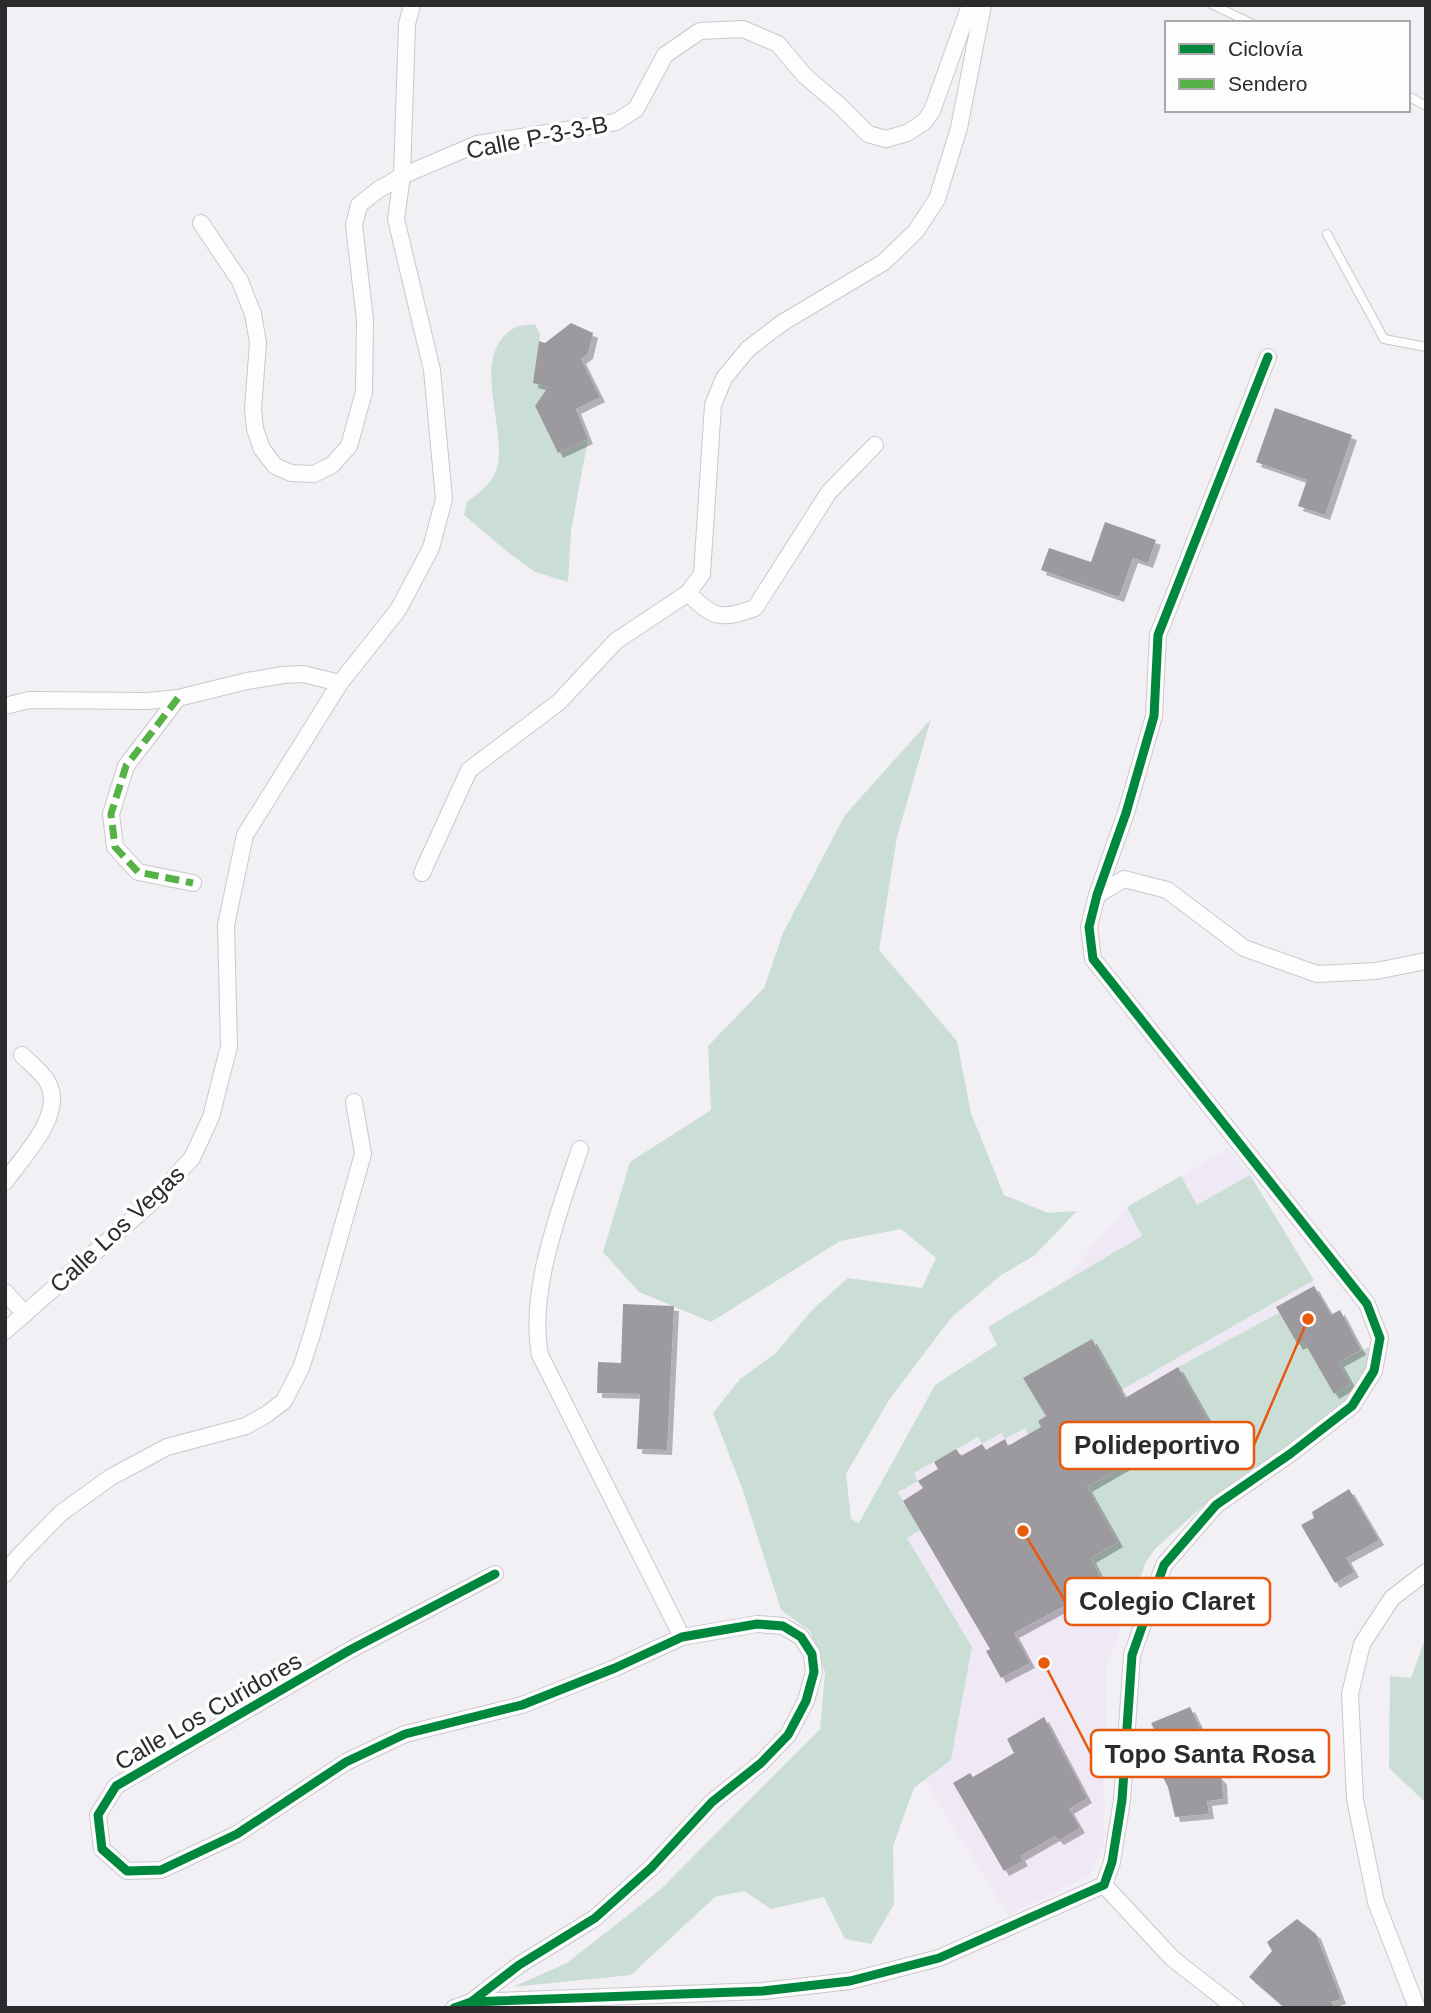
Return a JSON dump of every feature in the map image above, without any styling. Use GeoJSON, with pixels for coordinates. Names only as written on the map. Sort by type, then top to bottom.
{"type":"FeatureCollection","features":[{"type":"Feature","properties":{"kind":"street","name":"Calle Los Vegas"},"geometry":{"type":"LineString","coordinates":[[5,1331],[150,1203],[192,1158],[211,1117],[229,1045],[226,925],[245,835],[340,684],[398,610],[431,548],[444,499],[432,370],[396,219],[402,176],[407,24],[412,5]]}},
{"type":"Feature","properties":{"kind":"street","name":"Calle P-3-3-B"},"geometry":{"type":"LineString","coordinates":[[201,223],[240,281],[253,314],[258,343],[253,409],[255,429],[262,449],[275,466],[291,473],[314,474],[332,466],[349,446],[364,392],[365,320],[354,225],[359,205],[378,190],[402,176],[477,144],[616,122],[636,109],[665,55],[700,31],[743,29],[778,44],[805,76],[868,134],[886,139],[907,133],[924,122],[932,111],[970,5]]}},
{"type":"Feature","properties":{"kind":"street"},"geometry":{"type":"LineString","coordinates":[[422,873],[469,770],[559,702],[616,641],[688,593],[702,575],[713,405],[724,378],[748,349],[763,337],[802,310],[884,262],[916,231],[937,199],[955,140],[983,5]]}},
{"type":"Feature","properties":{"kind":"street"},"geometry":{"type":"LineString","coordinates":[[471,2002],[764,1991],[850,1981],[939,1958],[1104,1885],[1112,1862],[1122,1800],[1132,1655],[1164,1565],[1216,1506],[1352,1406],[1374,1371],[1380,1338],[1367,1304],[1093,959],[1089,927],[1097,895],[1126,813],[1153,716],[1158,635],[1268,357]]}},
{"type":"Feature","properties":{"kind":"street"},"geometry":{"type":"LineString","coordinates":[[688,593],[704,608],[721,616],[755,608],[829,492],[875,445]]}},
{"type":"Feature","properties":{"kind":"street"},"geometry":{"type":"LineString","coordinates":[[5,706],[29,700],[147,701],[178,698],[284,675],[303,674],[340,684]]}},
{"type":"Feature","properties":{"kind":"street"},"geometry":{"type":"LineString","coordinates":[[178,698],[126,766],[111,814],[115,847],[138,873],[193,883]]}},
{"type":"Feature","properties":{"kind":"street"},"geometry":{"type":"LineString","coordinates":[[1097,895],[1124,879],[1167,890],[1244,948],[1317,974],[1376,971],[1426,961]]}},
{"type":"Feature","properties":{"kind":"street"},"geometry":{"type":"LineString","coordinates":[[5,1181],[50,1118],[54,1102],[48,1082],[22,1055]]}},
{"type":"Feature","properties":{"kind":"street"},"geometry":{"type":"LineString","coordinates":[[5,1574],[18,1556],[61,1513],[111,1477],[167,1447],[246,1426],[284,1401],[301,1368],[312,1334],[363,1154],[354,1102]]}},
{"type":"Feature","properties":{"kind":"street"},"geometry":{"type":"LineString","coordinates":[[580,1149],[548,1242],[537,1319],[540,1355],[682,1637]]}},
{"type":"Feature","properties":{"kind":"street"},"geometry":{"type":"LineString","coordinates":[[5,1292],[25,1314]]}},
{"type":"Feature","properties":{"kind":"street"},"geometry":{"type":"LineString","coordinates":[[1417,2008],[1376,1902],[1355,1799],[1350,1694],[1362,1644],[1392,1598],[1426,1572]]}},
{"type":"Feature","properties":{"kind":"street","name":"Calle Los Curidores"},"geometry":{"type":"LineString","coordinates":[[454,2008],[471,2002],[519,1965],[595,1918],[651,1868],[712,1802],[761,1763],[788,1735],[806,1702],[814,1672],[812,1654],[801,1637],[783,1626],[757,1624],[682,1637],[615,1668],[522,1705],[405,1734],[346,1762],[237,1835],[160,1870],[127,1871],[102,1849],[97,1815],[116,1787],[350,1650],[495,1574]]}},
{"type":"Feature","properties":{"kind":"street"},"geometry":{"type":"LineString","coordinates":[[1104,1885],[1173,1959],[1236,2008]]}},
{"type":"Feature","properties":{"kind":"lane"},"geometry":{"type":"LineString","coordinates":[[1213,5],[1247,21]]}},
{"type":"Feature","properties":{"kind":"lane"},"geometry":{"type":"LineString","coordinates":[[1410,97],[1426,106]]}},
{"type":"Feature","properties":{"kind":"lane"},"geometry":{"type":"LineString","coordinates":[[1327,234],[1384,339],[1426,347]]}},
{"type":"Feature","properties":{"kind":"shaded area"},"geometry":{"type":"Polygon","coordinates":[[[1229,1148],[1250,1175],[1314,1280],[1331,1314],[1340,1310],[1360,1350],[1369,1347],[1364,1390],[1204,1505],[1155,1549],[1146,1562],[1106,1668],[1104,1844],[1089,1876],[1008,1915],[924,1779],[951,1760],[972,1647],[907,1538],[859,1524],[935,1385],[997,1345],[988,1327],[1061,1283],[1127,1207],[1229,1148]]]}},
{"type":"Feature","properties":{"kind":"green space"},"geometry":{"type":"Polygon","coordinates":[[[535,324],[540,335],[534,383],[548,387],[535,407],[558,452],[588,439],[571,531],[568,582],[535,572],[464,515],[467,502],[487,485],[496,471],[499,455],[491,375],[493,357],[500,341],[514,328],[535,324]]]}},
{"type":"Feature","properties":{"kind":"green space"},"geometry":{"type":"Polygon","coordinates":[[[931,719],[897,837],[879,950],[957,1041],[971,1113],[1004,1195],[1048,1213],[1077,1211],[1034,1256],[1001,1275],[951,1318],[889,1400],[846,1474],[851,1519],[859,1523],[935,1385],[997,1345],[988,1327],[1142,1236],[1127,1207],[1181,1176],[1197,1205],[1250,1175],[1314,1280],[1121,1390],[1092,1339],[1024,1378],[1046,1416],[1038,1421],[1045,1436],[1033,1443],[1025,1428],[1005,1439],[1001,1433],[982,1444],[978,1437],[914,1473],[918,1481],[898,1492],[920,1530],[907,1538],[972,1647],[951,1760],[914,1788],[893,1846],[894,1904],[871,1944],[845,1939],[824,1897],[771,1909],[744,1891],[715,1897],[631,1975],[513,1987],[567,1963],[660,1890],[820,1729],[825,1672],[810,1631],[781,1610],[742,1488],[713,1413],[740,1379],[776,1353],[812,1310],[848,1278],[922,1288],[936,1258],[901,1229],[840,1241],[711,1322],[639,1292],[603,1252],[630,1162],[711,1110],[708,1046],[764,988],[783,933],[845,815],[931,719]]]}},
{"type":"Feature","properties":{"kind":"green space"},"geometry":{"type":"Polygon","coordinates":[[[1279,1313],[1298,1345],[1304,1342],[1334,1393],[1351,1384],[1339,1362],[1369,1347],[1364,1390],[1204,1505],[1155,1549],[1146,1562],[1128,1609],[1118,1607],[1091,1558],[1118,1542],[1083,1479],[1207,1418],[1178,1367],[1279,1313]]]}},
{"type":"Feature","properties":{"kind":"green space"},"geometry":{"type":"Polygon","coordinates":[[[1425,1639],[1426,1803],[1389,1768],[1390,1676],[1411,1678],[1425,1639]]]}},
{"type":"Feature","properties":{"kind":"building"},"geometry":{"type":"Polygon","coordinates":[[[571,323],[593,333],[588,354],[581,359],[600,397],[576,409],[588,439],[558,453],[535,406],[548,387],[533,383],[539,341],[545,343],[571,323]]]}},
{"type":"Feature","properties":{"kind":"building"},"geometry":{"type":"Polygon","coordinates":[[[1275,408],[1352,435],[1325,515],[1298,506],[1307,480],[1256,462],[1275,408]]]}},
{"type":"Feature","properties":{"kind":"building"},"geometry":{"type":"Polygon","coordinates":[[[1105,522],[1156,540],[1148,563],[1133,558],[1119,597],[1041,570],[1049,548],[1091,562],[1105,522]]]}},
{"type":"Feature","properties":{"kind":"building"},"geometry":{"type":"Polygon","coordinates":[[[1314,1286],[1331,1315],[1340,1310],[1361,1350],[1339,1362],[1351,1384],[1334,1394],[1304,1342],[1298,1345],[1276,1307],[1314,1286]]]}},
{"type":"Feature","properties":{"kind":"building"},"geometry":{"type":"Polygon","coordinates":[[[623,1304],[674,1306],[667,1450],[637,1449],[640,1394],[597,1393],[598,1362],[621,1363],[623,1304]]]}},
{"type":"Feature","properties":{"kind":"building"},"geometry":{"type":"Polygon","coordinates":[[[1092,1339],[1125,1398],[1178,1367],[1207,1418],[1087,1487],[1118,1542],[1091,1558],[1118,1613],[1110,1618],[1092,1591],[1014,1633],[1030,1663],[1001,1678],[986,1651],[990,1649],[903,1501],[923,1488],[918,1481],[938,1469],[934,1462],[956,1449],[961,1456],[982,1444],[986,1450],[1005,1439],[1008,1446],[1041,1427],[1038,1421],[1046,1416],[1023,1378],[1092,1339]]]}},
{"type":"Feature","properties":{"kind":"building"},"geometry":{"type":"Polygon","coordinates":[[[1349,1489],[1379,1540],[1346,1558],[1354,1572],[1335,1583],[1301,1525],[1314,1518],[1312,1512],[1349,1489]]]}},
{"type":"Feature","properties":{"kind":"building"},"geometry":{"type":"Polygon","coordinates":[[[1190,1707],[1200,1728],[1190,1732],[1201,1755],[1222,1780],[1223,1799],[1207,1801],[1209,1814],[1175,1817],[1168,1787],[1148,1747],[1160,1741],[1151,1723],[1190,1707]]]}},
{"type":"Feature","properties":{"kind":"building"},"geometry":{"type":"Polygon","coordinates":[[[1044,1717],[1087,1798],[1069,1809],[1080,1828],[1059,1840],[1055,1836],[1020,1856],[1023,1861],[1004,1871],[953,1783],[970,1773],[973,1777],[1014,1753],[1007,1739],[1044,1717]]]}},
{"type":"Feature","properties":{"kind":"building"},"geometry":{"type":"Polygon","coordinates":[[[1297,1919],[1316,1934],[1341,1999],[1331,2002],[1335,2008],[1285,2008],[1249,1977],[1272,1951],[1267,1942],[1297,1919]]]}},
{"type":"Feature","properties":{"kind":"marked path"},"geometry":{"type":"LineString","coordinates":[[178,698],[126,766],[111,814],[115,847],[138,872],[193,883]]}},
{"type":"Feature","properties":{"kind":"cycle path"},"geometry":{"type":"LineString","coordinates":[[471,2002],[763,1991],[850,1981],[939,1958],[1104,1885],[1112,1862],[1122,1800],[1132,1655],[1164,1565],[1216,1505],[1290,1454],[1352,1406],[1374,1371],[1380,1338],[1367,1304],[1093,959],[1089,927],[1154,716],[1158,635],[1268,357]]}},
{"type":"Feature","properties":{"kind":"cycle path"},"geometry":{"type":"LineString","coordinates":[[454,2008],[471,2002],[519,1965],[595,1918],[651,1868],[712,1802],[761,1763],[788,1735],[806,1701],[814,1672],[812,1654],[801,1637],[783,1626],[757,1624],[682,1637],[615,1668],[522,1705],[405,1734],[346,1762],[237,1834],[161,1870],[127,1871],[102,1849],[98,1815],[116,1786],[350,1650],[495,1574]]}},
{"type":"Feature","properties":{"kind":"place","name":"Polideportivo"},"geometry":{"type":"Point","coordinates":[1308,1319]}},
{"type":"Feature","properties":{"kind":"place","name":"Colegio Claret"},"geometry":{"type":"Point","coordinates":[1023,1531]}},
{"type":"Feature","properties":{"kind":"place","name":"Topo Santa Rosa"},"geometry":{"type":"Point","coordinates":[1044,1663]}}]}
